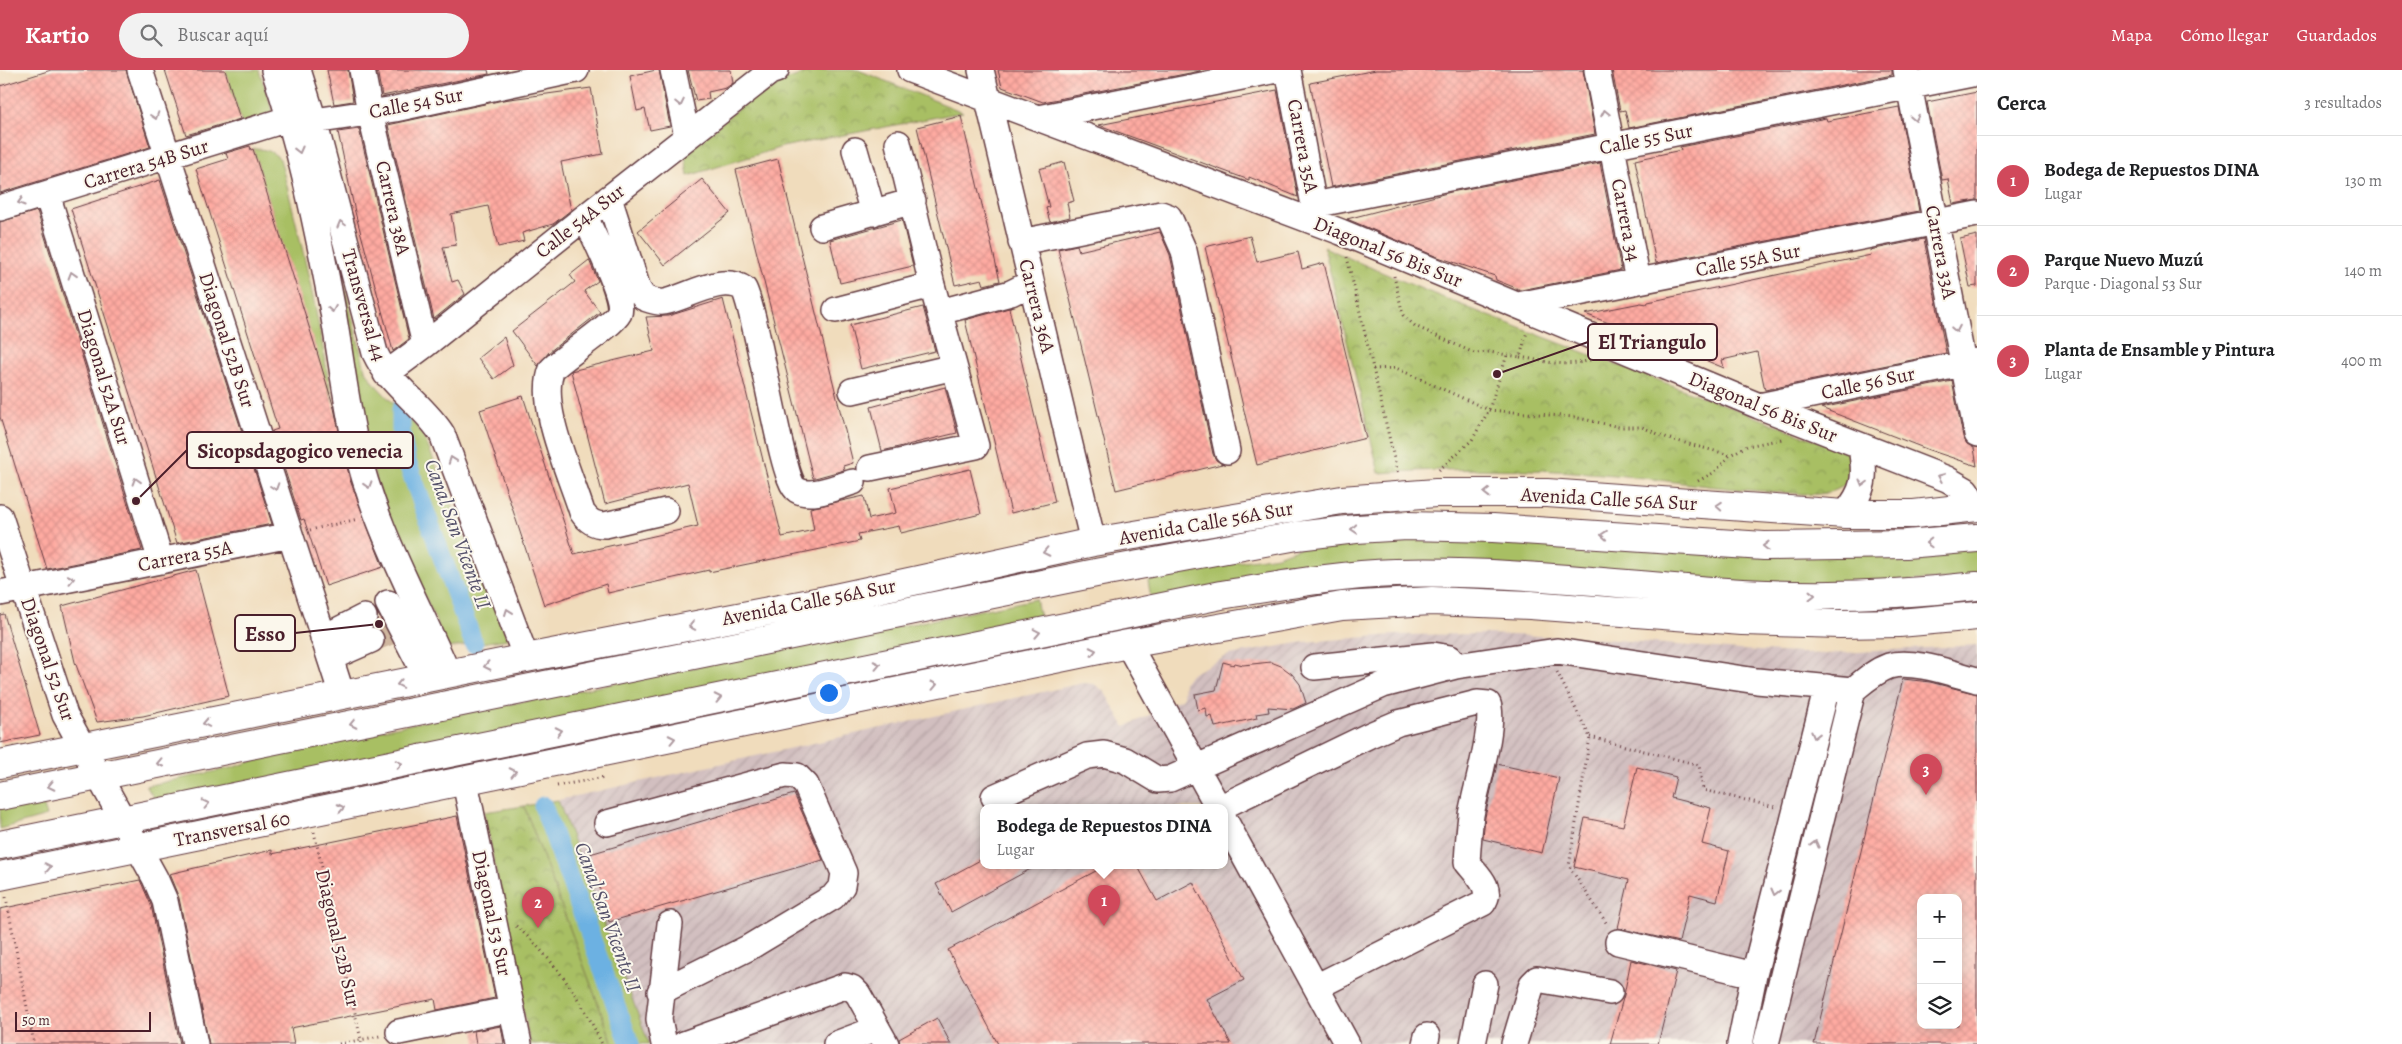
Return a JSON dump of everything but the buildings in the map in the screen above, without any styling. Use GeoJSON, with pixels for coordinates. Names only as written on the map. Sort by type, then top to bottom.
{"type":"FeatureCollection","features":[{"type":"Feature","properties":{"kind":"highway","name":"Avenida Calle 56A Sur"},"geometry":{"type":"LineString","coordinates":[[437,676],[826,600],[1093,542],[1342,500],[1436,493],[1547,493],[1845,514],[1914,514],[1976,507]]}},
{"type":"Feature","properties":{"kind":"highway"},"geometry":{"type":"LineString","coordinates":[[1342,500],[1441,527]]}},
{"type":"Feature","properties":{"kind":"highway","name":"Avenida Calle 56A Sur"},"geometry":{"type":"LineString","coordinates":[[325,729],[1091,574],[1297,536],[1356,529],[1441,527],[1568,531],[1764,546],[1896,545],[1977,538]]}},
{"type":"Feature","properties":{"kind":"highway"},"geometry":{"type":"LineString","coordinates":[[793,683],[1221,595],[1321,579],[1395,573],[1435,573],[1648,584],[1711,591],[1862,594],[1977,586]]}},
{"type":"Feature","properties":{"kind":"highway"},"geometry":{"type":"LineString","coordinates":[[1603,610],[1644,605],[1711,591]]}},
{"type":"Feature","properties":{"kind":"highway"},"geometry":{"type":"LineString","coordinates":[[752,643],[826,600]]}},
{"type":"Feature","properties":{"kind":"highway"},"geometry":{"type":"LineString","coordinates":[[465,782],[1128,644],[1305,611],[1391,602],[1432,601],[1530,605],[1742,621],[1840,624],[1899,623],[1977,616]]}},
{"type":"Feature","properties":{"kind":"highway"},"geometry":{"type":"LineString","coordinates":[[0,764],[437,676]]}},
{"type":"Feature","properties":{"kind":"highway"},"geometry":{"type":"LineString","coordinates":[[793,683],[901,692]]}},
{"type":"Feature","properties":{"kind":"highway","name":"Transversal 60"},"geometry":{"type":"LineString","coordinates":[[0,845],[793,683]]}},
{"type":"Feature","properties":{"kind":"highway"},"geometry":{"type":"LineString","coordinates":[[241,716],[325,729]]}},
{"type":"Feature","properties":{"kind":"highway"},"geometry":{"type":"LineString","coordinates":[[0,796],[325,729]]}},
{"type":"Feature","properties":{"kind":"highway"},"geometry":{"type":"LineString","coordinates":[[258,824],[351,774]]}},
{"type":"Feature","properties":{"kind":"highway","name":"Transversal 60"},"geometry":{"type":"LineString","coordinates":[[1,876],[465,782]]}},
{"type":"Feature","properties":{"kind":"street","name":"Diagonal 52B Sur"},"geometry":{"type":"LineString","coordinates":[[140,70],[342,695]]}},
{"type":"Feature","properties":{"kind":"street","name":"Transversal 44"},"geometry":{"type":"LineString","coordinates":[[274,70],[302,120],[375,353],[386,374],[434,421],[442,434],[526,658]]}},
{"type":"Feature","properties":{"kind":"street","name":"Transversal 44"},"geometry":{"type":"LineString","coordinates":[[298,70],[302,120],[330,301],[356,447],[377,514],[410,590],[437,676]]}},
{"type":"Feature","properties":{"kind":"street","name":"Carrera 38A"},"geometry":{"type":"LineString","coordinates":[[362,70],[370,112],[425,345]]}},
{"type":"Feature","properties":{"kind":"street","name":"Calle 54 Sur"},"geometry":{"type":"LineString","coordinates":[[302,120],[370,112],[576,70]]}},
{"type":"Feature","properties":{"kind":"street"},"geometry":{"type":"LineString","coordinates":[[673,70],[687,136]]}},
{"type":"Feature","properties":{"kind":"street","name":"Calle 54A Sur"},"geometry":{"type":"LineString","coordinates":[[386,374],[687,136],[770,72],[776,70]]}},
{"type":"Feature","properties":{"kind":"street","name":"Diagonal 56 Bis Sur"},"geometry":{"type":"LineString","coordinates":[[910,70],[1038,118],[1316,214],[1341,232],[1760,406],[1947,479],[1966,490],[1976,507]]}},
{"type":"Feature","properties":{"kind":"street","name":"Carrera 36A"},"geometry":{"type":"LineString","coordinates":[[981,70],[986,98],[1093,542]]}},
{"type":"Feature","properties":{"kind":"street"},"geometry":{"type":"LineString","coordinates":[[1038,118],[1277,70]]}},
{"type":"Feature","properties":{"kind":"street","name":"Carrera 35A"},"geometry":{"type":"LineString","coordinates":[[1288,70],[1316,214]]}},
{"type":"Feature","properties":{"kind":"street","name":"Carrera 34"},"geometry":{"type":"LineString","coordinates":[[1597,70],[1638,281]]}},
{"type":"Feature","properties":{"kind":"street","name":"Calle 55 Sur"},"geometry":{"type":"LineString","coordinates":[[1316,214],[1907,78],[1977,73]]}},
{"type":"Feature","properties":{"kind":"street","name":"Carrera 33A"},"geometry":{"type":"LineString","coordinates":[[1907,78],[1936,222],[1970,362],[1977,434]]}},
{"type":"Feature","properties":{"kind":"street","name":"Carrera 54B Sur"},"geometry":{"type":"LineString","coordinates":[[0,208],[168,157],[302,120]]}},
{"type":"Feature","properties":{"kind":"street"},"geometry":{"type":"LineString","coordinates":[[609,198],[638,290],[644,298],[663,302],[707,287],[732,284],[744,289],[756,322],[785,460],[794,487],[798,491],[807,493],[822,491],[861,475],[976,446],[932,285],[898,143]]}},
{"type":"Feature","properties":{"kind":"street"},"geometry":{"type":"LineString","coordinates":[[855,150],[873,212]]}},
{"type":"Feature","properties":{"kind":"street","name":"Diagonal 52A Sur"},"geometry":{"type":"LineString","coordinates":[[47,194],[161,561]]}},
{"type":"Feature","properties":{"kind":"street"},"geometry":{"type":"LineString","coordinates":[[822,227],[913,201]]}},
{"type":"Feature","properties":{"kind":"street"},"geometry":{"type":"LineString","coordinates":[[1021,242],[1161,214],[1169,216],[1184,251],[1227,451]]}},
{"type":"Feature","properties":{"kind":"street","name":"Calle 55A Sur"},"geometry":{"type":"LineString","coordinates":[[1526,308],[1638,281],[1977,214]]}},
{"type":"Feature","properties":{"kind":"street"},"geometry":{"type":"LineString","coordinates":[[584,217],[621,302],[620,309],[613,321],[552,369],[548,378],[548,392],[554,428],[582,512],[587,520],[596,525],[604,525],[666,511]]}},
{"type":"Feature","properties":{"kind":"street"},"geometry":{"type":"LineString","coordinates":[[940,312],[1011,293],[1031,283]]}},
{"type":"Feature","properties":{"kind":"street"},"geometry":{"type":"LineString","coordinates":[[836,310],[932,285]]}},
{"type":"Feature","properties":{"kind":"street","name":"Calle 56 Sur"},"geometry":{"type":"LineString","coordinates":[[1760,406],[1970,362]]}},
{"type":"Feature","properties":{"kind":"street"},"geometry":{"type":"LineString","coordinates":[[852,391],[954,367]]}},
{"type":"Feature","properties":{"kind":"street","name":"Diagonal 56 Bis Sur"},"geometry":{"type":"LineString","coordinates":[[1845,514],[1859,497],[1865,472],[1861,447]]}},
{"type":"Feature","properties":{"kind":"street","name":"Diagonal 52 Sur"},"geometry":{"type":"LineString","coordinates":[[0,516],[12,591],[60,702],[139,848]]}},
{"type":"Feature","properties":{"kind":"street","name":"Carrera 55A"},"geometry":{"type":"LineString","coordinates":[[12,591],[290,535]]}},
{"type":"Feature","properties":{"kind":"street"},"geometry":{"type":"LineString","coordinates":[[327,648],[384,621],[410,590]]}},
{"type":"Feature","properties":{"kind":"street"},"geometry":{"type":"LineString","coordinates":[[384,621],[437,676]]}},
{"type":"Feature","properties":{"kind":"street"},"geometry":{"type":"LineString","coordinates":[[1128,644],[1216,804]]}},
{"type":"Feature","properties":{"kind":"street"},"geometry":{"type":"LineString","coordinates":[[994,797],[1087,756],[1104,754],[1125,760],[1158,780],[1184,775],[1384,685],[1456,666],[1557,651],[1757,680],[1853,690]]}},
{"type":"Feature","properties":{"kind":"street"},"geometry":{"type":"LineString","coordinates":[[1314,667],[1433,655],[1450,658],[1456,666]]}},
{"type":"Feature","properties":{"kind":"street"},"geometry":{"type":"LineString","coordinates":[[1766,1044],[1853,690],[1874,673],[1890,666],[1907,665],[1977,680]]}},
{"type":"Feature","properties":{"kind":"street"},"geometry":{"type":"LineString","coordinates":[[1740,1044],[1761,948],[1827,687]]}},
{"type":"Feature","properties":{"kind":"street"},"geometry":{"type":"LineString","coordinates":[[1228,804],[1391,726],[1477,703],[1488,704],[1490,710],[1487,734],[1471,815],[1466,862],[1485,885],[1488,893],[1483,903],[1316,987]]}},
{"type":"Feature","properties":{"kind":"street"},"geometry":{"type":"LineString","coordinates":[[607,823],[785,775],[797,776],[806,786],[844,873],[842,886],[833,897],[748,948],[660,992]]}},
{"type":"Feature","properties":{"kind":"street","name":"Diagonal 53 Sur"},"geometry":{"type":"LineString","coordinates":[[465,782],[519,1044]]}},
{"type":"Feature","properties":{"kind":"street"},"geometry":{"type":"LineString","coordinates":[[1228,826],[1347,1044]]}},
{"type":"Feature","properties":{"kind":"street"},"geometry":{"type":"LineString","coordinates":[[139,848],[165,900],[194,1044]]}},
{"type":"Feature","properties":{"kind":"street"},"geometry":{"type":"LineString","coordinates":[[664,1044],[659,1018],[660,992],[670,924]]}},
{"type":"Feature","properties":{"kind":"street"},"geometry":{"type":"LineString","coordinates":[[1618,942],[1752,986],[1777,1003]]}},
{"type":"Feature","properties":{"kind":"street"},"geometry":{"type":"LineString","coordinates":[[1761,948],[1789,951]]}},
{"type":"Feature","properties":{"kind":"street"},"geometry":{"type":"LineString","coordinates":[[1514,1044],[1532,984],[1538,979],[1610,992]]}},
{"type":"Feature","properties":{"kind":"street"},"geometry":{"type":"LineString","coordinates":[[1473,1044],[1485,984]]}},
{"type":"Feature","properties":{"kind":"street"},"geometry":{"type":"LineString","coordinates":[[684,1044],[845,986],[852,988],[858,994],[881,1036],[836,1044]]}},
{"type":"Feature","properties":{"kind":"street"},"geometry":{"type":"LineString","coordinates":[[399,1032],[512,1009]]}},
{"type":"Feature","properties":{"kind":"path"},"geometry":{"type":"LineString","coordinates":[[1341,232],[1399,480]]}},
{"type":"Feature","properties":{"kind":"path"},"geometry":{"type":"LineString","coordinates":[[1400,256],[1394,278],[1403,315],[1415,326],[1474,353],[1507,355],[1552,364],[1582,363],[1622,348]]}},
{"type":"Feature","properties":{"kind":"path"},"geometry":{"type":"LineString","coordinates":[[1520,357],[1526,308]]}},
{"type":"Feature","properties":{"kind":"path"},"geometry":{"type":"LineString","coordinates":[[1433,475],[1472,440],[1489,410],[1507,355]]}},
{"type":"Feature","properties":{"kind":"path"},"geometry":{"type":"LineString","coordinates":[[1373,369],[1396,368],[1489,410],[1574,417],[1619,427],[1642,427],[1670,439],[1730,455]]}},
{"type":"Feature","properties":{"kind":"path"},"geometry":{"type":"LineString","coordinates":[[1690,484],[1715,472],[1730,455],[1747,446],[1791,438]]}},
{"type":"Feature","properties":{"kind":"path"},"geometry":{"type":"LineString","coordinates":[[290,535],[361,518]]}},
{"type":"Feature","properties":{"kind":"path"},"geometry":{"type":"LineString","coordinates":[[1554,667],[1590,737],[1569,866],[1618,942]]}},
{"type":"Feature","properties":{"kind":"path"},"geometry":{"type":"LineString","coordinates":[[1590,737],[1699,765],[1703,790],[1795,812]]}},
{"type":"Feature","properties":{"kind":"path"},"geometry":{"type":"LineString","coordinates":[[555,787],[614,775]]}},
{"type":"Feature","properties":{"kind":"path"},"geometry":{"type":"LineString","coordinates":[[305,835],[324,831]]}},
{"type":"Feature","properties":{"kind":"path","name":"Diagonal 52B Sur"},"geometry":{"type":"LineString","coordinates":[[314,833],[361,1042]]}},
{"type":"Feature","properties":{"kind":"path"},"geometry":{"type":"LineString","coordinates":[[1,876],[34,1044]]}},
{"type":"Feature","properties":{"kind":"path"},"geometry":{"type":"LineString","coordinates":[[490,905],[530,938],[554,966],[590,1016],[602,1044]]}},
{"type":"Feature","properties":{"kind":"path"},"geometry":{"type":"LineString","coordinates":[[339,1044],[361,1042],[399,1032]]}},
{"type":"Feature","properties":{"kind":"shaded area"},"geometry":{"type":"Polygon","coordinates":[[[1484,634],[1591,638],[1740,650],[1824,654],[1977,645],[1977,1044],[649,1044],[558,800],[1083,683],[1094,684],[1104,691],[1125,727],[1183,698],[1184,682],[1189,675],[1229,655],[1304,642],[1393,635],[1484,634]]]}},
{"type":"Feature","properties":{"kind":"green space"},"geometry":{"type":"Polygon","coordinates":[[[225,70],[259,70],[274,115],[242,124],[225,70]]]}},
{"type":"Feature","properties":{"kind":"green space"},"geometry":{"type":"Polygon","coordinates":[[[813,70],[858,70],[963,112],[782,147],[688,176],[685,155],[759,90],[813,70]]]}},
{"type":"Feature","properties":{"kind":"green space"},"geometry":{"type":"Polygon","coordinates":[[[253,149],[268,151],[280,159],[322,341],[332,403],[253,149]]]}},
{"type":"Feature","properties":{"kind":"green space"},"geometry":{"type":"Polygon","coordinates":[[[329,224],[365,369],[371,379],[410,419],[424,437],[508,639],[448,648],[385,507],[369,457],[324,225],[329,224]]]}},
{"type":"Feature","properties":{"kind":"green space"},"geometry":{"type":"Polygon","coordinates":[[[1324,247],[1519,328],[1848,453],[1853,467],[1852,473],[1840,488],[1821,494],[1809,494],[1545,470],[1478,469],[1379,473],[1324,247]]]}},
{"type":"Feature","properties":{"kind":"green space"},"geometry":{"type":"Polygon","coordinates":[[[1374,537],[1977,548],[1977,578],[1777,586],[1520,566],[1151,600],[1148,580],[1224,564],[1277,556],[1313,543],[1374,537]]]}},
{"type":"Feature","properties":{"kind":"green space"},"geometry":{"type":"Polygon","coordinates":[[[1036,599],[1041,623],[157,803],[146,786],[231,768],[296,747],[1036,599]]]}},
{"type":"Feature","properties":{"kind":"green space"},"geometry":{"type":"Polygon","coordinates":[[[41,797],[47,816],[0,829],[0,806],[41,797]]]}},
{"type":"Feature","properties":{"kind":"green space"},"geometry":{"type":"Polygon","coordinates":[[[558,800],[649,1044],[613,1044],[524,806],[558,800]]]}},
{"type":"Feature","properties":{"kind":"green space"},"geometry":{"type":"Polygon","coordinates":[[[524,806],[613,1044],[530,1044],[484,812],[524,806]]]}},
{"type":"Feature","properties":{"kind":"waterway","name":"Canal San Vicente II"},"geometry":{"type":"LineString","coordinates":[[401,409],[401,433],[406,459],[474,644]]}},
{"type":"Feature","properties":{"kind":"waterway","name":"Canal San Vicente II"},"geometry":{"type":"LineString","coordinates":[[543,806],[630,1044]]}},
{"type":"Feature","properties":{"kind":"tunnel"},"geometry":{"type":"LineString","coordinates":[[371,640],[393,631]]}},
{"type":"Feature","properties":{"kind":"place","name":"El Triangulo"},"geometry":{"type":"Point","coordinates":[1497,374]}},
{"type":"Feature","properties":{"kind":"place","name":"Sicopsdagogico venecia"},"geometry":{"type":"Point","coordinates":[136,501]}},
{"type":"Feature","properties":{"kind":"place","name":"Esso"},"geometry":{"type":"Point","coordinates":[379,624]}},
{"type":"Feature","properties":{"kind":"place","name":"Planta de Ensamble y Pintura"},"geometry":{"type":"Point","coordinates":[1926,795]}},
{"type":"Feature","properties":{"kind":"place","name":"Bodega de Repuestos DINA"},"geometry":{"type":"Point","coordinates":[1104,926]}},
{"type":"Feature","properties":{"kind":"place","name":"Parque Nuevo Muzú"},"geometry":{"type":"Point","coordinates":[538,928]}}]}
